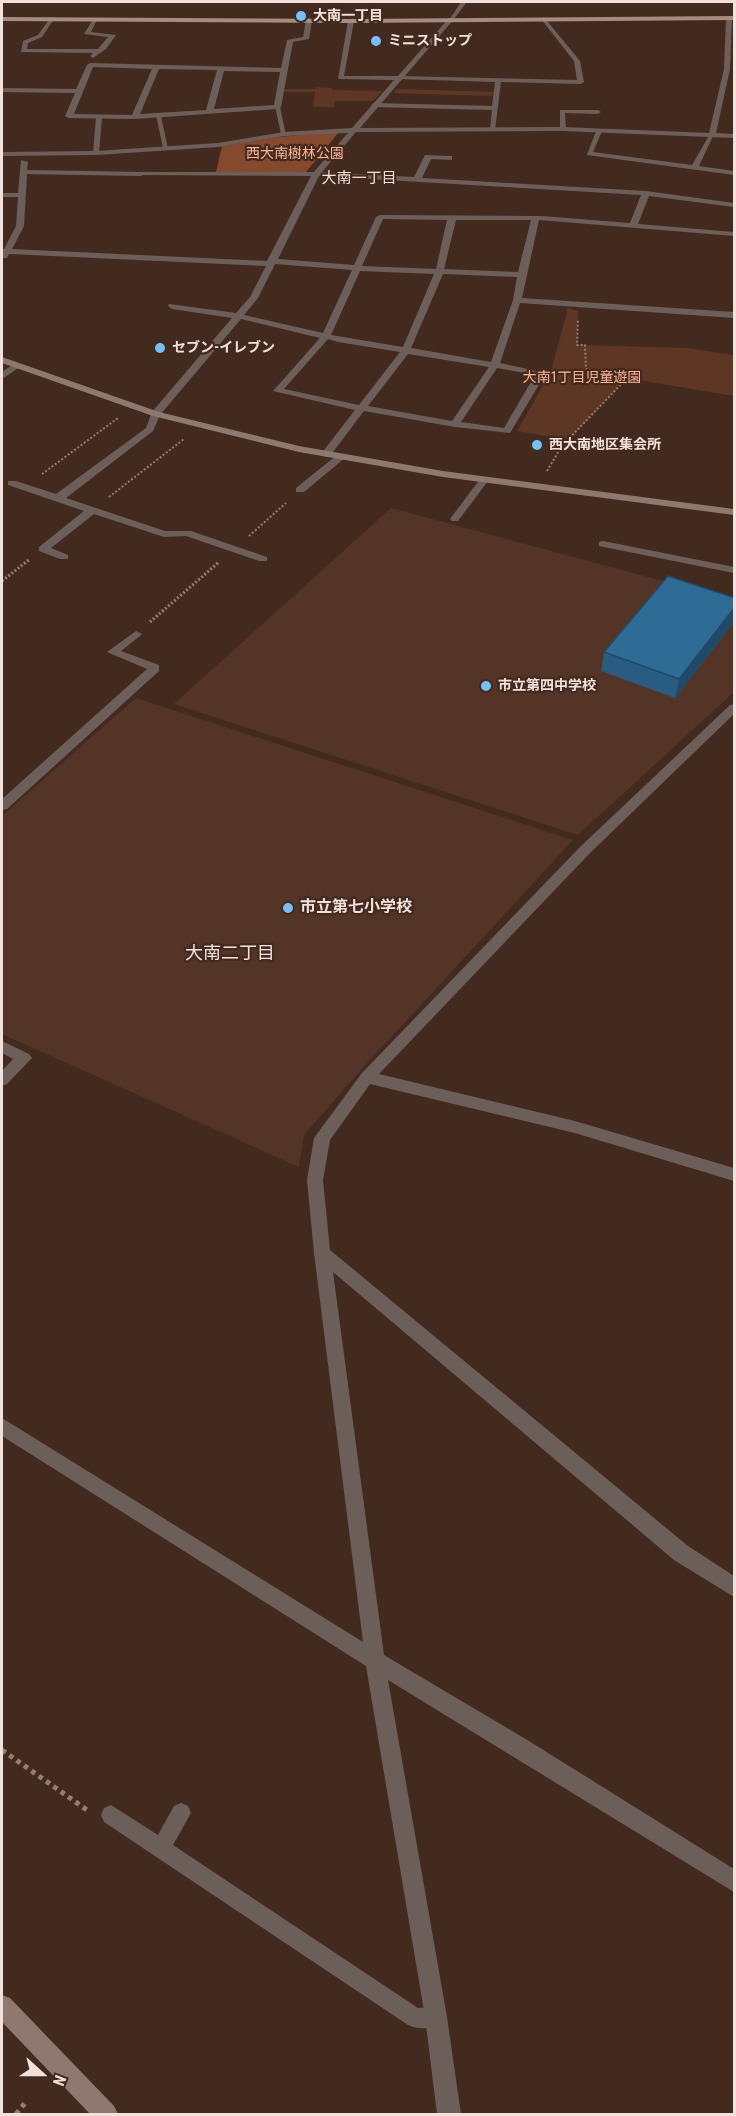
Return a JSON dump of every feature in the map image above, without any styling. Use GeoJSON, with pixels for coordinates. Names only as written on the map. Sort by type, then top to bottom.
{"type":"FeatureCollection","features":[{"type":"Feature","properties":{"kind":"main road"},"geometry":{"type":"LineString","coordinates":[[2,19],[351,21],[732,18]]}},
{"type":"Feature","properties":{"kind":"street"},"geometry":{"type":"LineString","coordinates":[[711,135],[731,69],[732,18]]}},
{"type":"Feature","properties":{"kind":"street"},"geometry":{"type":"LineString","coordinates":[[51,19],[39,36],[25,42],[23,51],[100,51]]}},
{"type":"Feature","properties":{"kind":"street"},"geometry":{"type":"LineString","coordinates":[[94,20],[87,34],[113,35],[100,51],[87,61],[90,65],[69,116],[135,117],[277,107],[290,40],[306,39],[309,20]]}},
{"type":"Feature","properties":{"kind":"street"},"geometry":{"type":"LineString","coordinates":[[57,499],[150,429],[155,414],[254,298],[316,174],[374,105],[451,20]]}},
{"type":"Feature","properties":{"kind":"street"},"geometry":{"type":"LineString","coordinates":[[351,21],[340,78],[399,78]]}},
{"type":"Feature","properties":{"kind":"street"},"geometry":{"type":"LineString","coordinates":[[90,65],[283,70]]}},
{"type":"Feature","properties":{"kind":"street"},"geometry":{"type":"LineString","coordinates":[[135,117],[157,66]]}},
{"type":"Feature","properties":{"kind":"street"},"geometry":{"type":"LineString","coordinates":[[209,113],[221,68]]}},
{"type":"Feature","properties":{"kind":"street"},"geometry":{"type":"LineString","coordinates":[[2,90],[79,91]]}},
{"type":"Feature","properties":{"kind":"street"},"geometry":{"type":"LineString","coordinates":[[2,154],[96,153],[218,145],[284,134],[353,130],[563,129],[735,136]]}},
{"type":"Feature","properties":{"kind":"street"},"geometry":{"type":"LineString","coordinates":[[2,258],[20,226],[21,195],[25,172],[24,154]]}},
{"type":"Feature","properties":{"kind":"street"},"geometry":{"type":"LineString","coordinates":[[418,178],[428,157],[449,158]]}},
{"type":"Feature","properties":{"kind":"street"},"geometry":{"type":"LineString","coordinates":[[25,172],[141,174]]}},
{"type":"Feature","properties":{"kind":"street"},"geometry":{"type":"LineString","coordinates":[[316,174],[418,178],[646,193],[735,205]]}},
{"type":"Feature","properties":{"kind":"street"},"geometry":{"type":"LineString","coordinates":[[633,225],[646,193]]}},
{"type":"Feature","properties":{"kind":"street"},"geometry":{"type":"LineString","coordinates":[[2,195],[21,195]]}},
{"type":"Feature","properties":{"kind":"street"},"geometry":{"type":"LineString","coordinates":[[172,306],[238,316],[326,336],[541,373],[507,431],[361,408],[278,391],[326,336],[380,217],[535,219],[735,234]]}},
{"type":"Feature","properties":{"kind":"street"},"geometry":{"type":"LineString","coordinates":[[326,454],[406,350],[439,273],[452,218]]}},
{"type":"Feature","properties":{"kind":"street"},"geometry":{"type":"LineString","coordinates":[[454,424],[494,366],[517,300],[535,219]]}},
{"type":"Feature","properties":{"kind":"street"},"geometry":{"type":"LineString","coordinates":[[5,251],[270,262],[439,273],[522,275]]}},
{"type":"Feature","properties":{"kind":"street"},"geometry":{"type":"LineString","coordinates":[[517,300],[735,315]]}},
{"type":"Feature","properties":{"kind":"street"},"geometry":{"type":"LineString","coordinates":[[2,360],[155,414],[326,454],[483,481],[735,512]]}},
{"type":"Feature","properties":{"kind":"street"},"geometry":{"type":"LineString","coordinates":[[2,376],[18,365]]}},
{"type":"Feature","properties":{"kind":"street"},"geometry":{"type":"LineString","coordinates":[[300,490],[341,457]]}},
{"type":"Feature","properties":{"kind":"street"},"geometry":{"type":"LineString","coordinates":[[12,483],[164,534],[187,532],[263,559]]}},
{"type":"Feature","properties":{"kind":"street"},"geometry":{"type":"LineString","coordinates":[[43,549],[92,510]]}},
{"type":"Feature","properties":{"kind":"street"},"geometry":{"type":"LineString","coordinates":[[603,544],[735,570]]}},
{"type":"Feature","properties":{"kind":"street"},"geometry":{"type":"LineString","coordinates":[[43,549],[64,557]]}},
{"type":"Feature","properties":{"kind":"street"},"geometry":{"type":"LineString","coordinates":[[2,805],[155,668],[113,652],[136,634]]}},
{"type":"Feature","properties":{"kind":"street"},"geometry":{"type":"LineString","coordinates":[[449,2115],[436,2016],[375,1661],[322,1253],[315,1180],[322,1138],[367,1077],[585,850],[735,708]]}},
{"type":"Feature","properties":{"kind":"street"},"geometry":{"type":"LineString","coordinates":[[2,1047],[24,1058],[2,1080]]}},
{"type":"Feature","properties":{"kind":"street"},"geometry":{"type":"LineString","coordinates":[[367,1077],[575,1127],[735,1175]]}},
{"type":"Feature","properties":{"kind":"street"},"geometry":{"type":"LineString","coordinates":[[322,1253],[681,1553],[735,1587]]}},
{"type":"Feature","properties":{"kind":"street"},"geometry":{"type":"LineString","coordinates":[[2,1426],[375,1661],[522,1748],[735,1881]]}},
{"type":"Feature","properties":{"kind":"street"},"geometry":{"type":"LineString","coordinates":[[2,2006],[106,2115]]}},
{"type":"Feature","properties":{"kind":"lane"},"geometry":{"type":"LineString","coordinates":[[451,20],[464,2]]}},
{"type":"Feature","properties":{"kind":"lane"},"geometry":{"type":"LineString","coordinates":[[399,78],[581,82],[578,61],[544,19]]}},
{"type":"Feature","properties":{"kind":"lane"},"geometry":{"type":"LineString","coordinates":[[493,129],[498,80]]}},
{"type":"Feature","properties":{"kind":"lane"},"geometry":{"type":"LineString","coordinates":[[374,105],[495,108]]}},
{"type":"Feature","properties":{"kind":"lane"},"geometry":{"type":"LineString","coordinates":[[277,107],[284,134]]}},
{"type":"Feature","properties":{"kind":"lane"},"geometry":{"type":"LineString","coordinates":[[563,129],[562,111],[598,112]]}},
{"type":"Feature","properties":{"kind":"lane"},"geometry":{"type":"LineString","coordinates":[[158,116],[166,148]]}},
{"type":"Feature","properties":{"kind":"lane"},"geometry":{"type":"LineString","coordinates":[[96,153],[99,117]]}},
{"type":"Feature","properties":{"kind":"lane"},"geometry":{"type":"LineString","coordinates":[[599,131],[588,154],[735,173]]}},
{"type":"Feature","properties":{"kind":"lane"},"geometry":{"type":"LineString","coordinates":[[695,167],[711,135]]}},
{"type":"Feature","properties":{"kind":"lane"},"geometry":{"type":"LineString","coordinates":[[141,174],[316,174]]}},
{"type":"Feature","properties":{"kind":"lane"},"geometry":{"type":"LineString","coordinates":[[455,519],[483,481]]}},
{"type":"Feature","properties":{"kind":"lane"},"geometry":{"type":"LineString","coordinates":[[161,1848],[181,1814]]}},
{"type":"Feature","properties":{"kind":"lane"},"geometry":{"type":"LineString","coordinates":[[111,1815],[415,2018],[436,2016]]}},
{"type":"Feature","properties":{"kind":"path"},"geometry":{"type":"LineString","coordinates":[[538,487],[561,447],[629,376],[586,369],[585,345],[577,345],[578,304]]}},
{"type":"Feature","properties":{"kind":"path"},"geometry":{"type":"LineString","coordinates":[[25,487],[133,407]]}},
{"type":"Feature","properties":{"kind":"path"},"geometry":{"type":"LineString","coordinates":[[92,510],[201,426]]}},
{"type":"Feature","properties":{"kind":"path"},"geometry":{"type":"LineString","coordinates":[[2,581],[43,549]]}},
{"type":"Feature","properties":{"kind":"path"},"geometry":{"type":"LineString","coordinates":[[2,1750],[95,1816],[111,1815]]}},
{"type":"Feature","properties":{"kind":"path"},"geometry":{"type":"LineString","coordinates":[[16,2115],[25,2103]]}},
{"type":"Feature","properties":{"kind":"shaded area"},"geometry":{"type":"Polygon","coordinates":[[[391,508],[734,600],[734,692],[578,835],[174,704],[391,508]]]}},
{"type":"Feature","properties":{"kind":"shaded area"},"geometry":{"type":"Polygon","coordinates":[[[136,698],[573,840],[304,1135],[299,1167],[2,1034],[2,816],[136,698]]]}},
{"type":"Feature","properties":{"kind":"green space"},"geometry":{"type":"Polygon","coordinates":[[[316,87],[332,88],[332,90],[382,91],[373,101],[335,101],[334,107],[313,107],[315,92],[282,92],[283,89],[316,89],[316,87]]]}},
{"type":"Feature","properties":{"kind":"green space"},"geometry":{"type":"Polygon","coordinates":[[[397,89],[494,92],[493,96],[394,93],[397,89]]]}},
{"type":"Feature","properties":{"kind":"green space","name":"西大南樹林公園"},"geometry":{"type":"Polygon","coordinates":[[[339,132],[306,172],[216,172],[222,146],[278,137],[339,132]]]}},
{"type":"Feature","properties":{"kind":"green space","name":"大南1丁目児童遊園"},"geometry":{"type":"Polygon","coordinates":[[[568,308],[578,311],[577,345],[687,348],[734,355],[734,396],[626,378],[569,440],[517,431],[551,371],[568,308]]]}},
{"type":"Feature","properties":{"kind":"building"},"geometry":{"type":"Polygon","coordinates":[[[668,576],[735,598],[735,607],[679,679],[604,652],[668,576]]]}},
{"type":"Feature","properties":{"kind":"place","name":"大南一丁目"},"geometry":{"type":"Point","coordinates":[301,16]}},
{"type":"Feature","properties":{"kind":"place","name":"ミニストップ"},"geometry":{"type":"Point","coordinates":[376,41]}},
{"type":"Feature","properties":{"kind":"place","name":"セブン-イレブン"},"geometry":{"type":"Point","coordinates":[160,348]}},
{"type":"Feature","properties":{"kind":"place","name":"西大南地区集会所"},"geometry":{"type":"Point","coordinates":[537,445]}},
{"type":"Feature","properties":{"kind":"place","name":"市立第四中学校"},"geometry":{"type":"Point","coordinates":[486,686]}},
{"type":"Feature","properties":{"kind":"place","name":"市立第七小学校"},"geometry":{"type":"Point","coordinates":[288,908]}},
{"type":"Feature","properties":{"kind":"district","name":"大南一丁目"},"geometry":{"type":"Point","coordinates":[359,179]}},
{"type":"Feature","properties":{"kind":"district","name":"大南二丁目"},"geometry":{"type":"Point","coordinates":[230,954]}}]}
